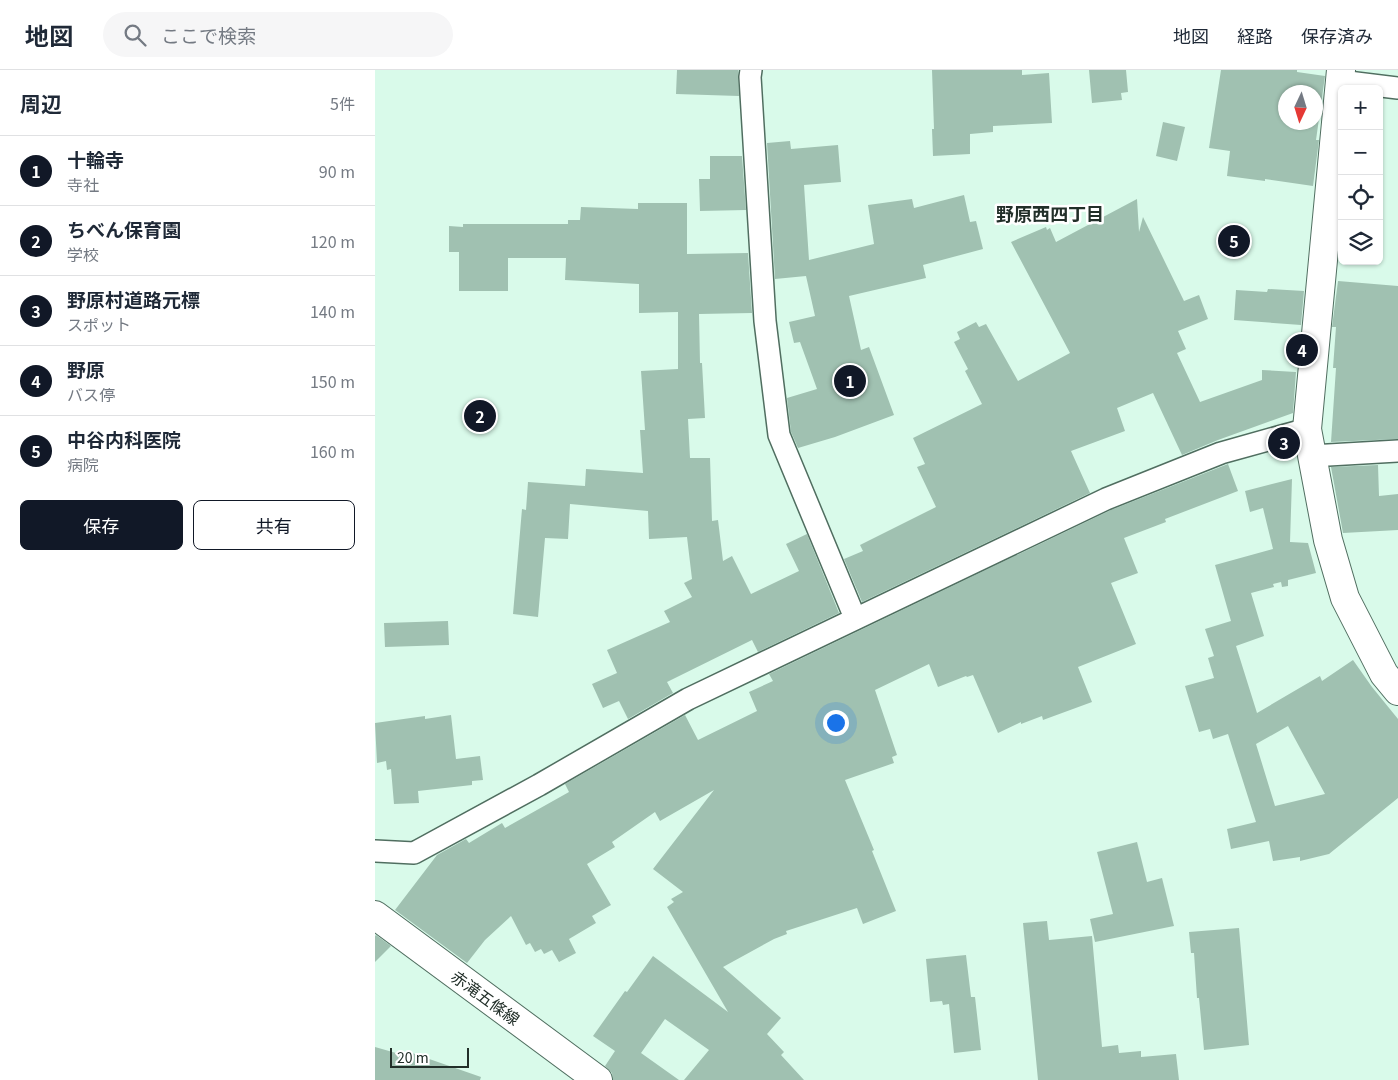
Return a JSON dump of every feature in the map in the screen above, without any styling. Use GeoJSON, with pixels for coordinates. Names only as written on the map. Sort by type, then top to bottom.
{"type":"FeatureCollection","features":[{"type":"Feature","properties":{"kind":"street"},"geometry":{"type":"LineString","coordinates":[[751,70],[765,321],[779,435],[855,618]]}},
{"type":"Feature","properties":{"kind":"street"},"geometry":{"type":"LineString","coordinates":[[1398,88],[1341,76],[1307,429],[1327,540],[1345,598],[1384,674],[1398,691]]}},
{"type":"Feature","properties":{"kind":"street"},"geometry":{"type":"LineString","coordinates":[[375,851],[414,853],[539,785],[688,699],[1106,499],[1221,453],[1307,429]]}},
{"type":"Feature","properties":{"kind":"street"},"geometry":{"type":"LineString","coordinates":[[1311,456],[1398,451]]}},
{"type":"Feature","properties":{"kind":"street","name":"赤滝五條線"},"geometry":{"type":"LineString","coordinates":[[375,915],[598,1080]]}},
{"type":"Feature","properties":{"kind":"building"},"geometry":{"type":"Polygon","coordinates":[[[677,70],[738,70],[739,96],[676,94],[677,70]]]}},
{"type":"Feature","properties":{"kind":"building"},"geometry":{"type":"Polygon","coordinates":[[[932,70],[1022,70],[1022,75],[1049,73],[1052,123],[993,126],[993,132],[970,134],[970,154],[933,156],[932,70]]]}},
{"type":"Feature","properties":{"kind":"building"},"geometry":{"type":"Polygon","coordinates":[[[1089,70],[1126,70],[1128,92],[1121,93],[1122,100],[1092,103],[1089,70]]]}},
{"type":"Feature","properties":{"kind":"building"},"geometry":{"type":"Polygon","coordinates":[[[1221,70],[1297,70],[1297,72],[1325,76],[1323,90],[1323,85],[1278,85],[1278,130],[1317,130],[1316,140],[1319,140],[1313,186],[1227,176],[1230,151],[1209,148],[1221,70]]]}},
{"type":"Feature","properties":{"kind":"building"},"geometry":{"type":"Polygon","coordinates":[[[1163,122],[1185,127],[1177,161],[1156,156],[1163,122]]]}},
{"type":"Feature","properties":{"kind":"building"},"geometry":{"type":"Polygon","coordinates":[[[790,141],[791,149],[838,145],[841,182],[804,185],[809,260],[874,244],[868,205],[912,199],[914,208],[964,195],[970,222],[976,221],[983,249],[923,265],[926,278],[849,296],[861,350],[869,347],[894,415],[835,437],[798,448],[791,432],[787,398],[817,389],[800,342],[794,343],[789,322],[815,316],[806,276],[775,279],[767,143],[790,141]]]}},
{"type":"Feature","properties":{"kind":"building"},"geometry":{"type":"Polygon","coordinates":[[[710,156],[742,156],[746,210],[700,211],[699,179],[710,179],[710,156]]]}},
{"type":"Feature","properties":{"kind":"building"},"geometry":{"type":"Polygon","coordinates":[[[1137,199],[1139,232],[1143,217],[1184,301],[1199,295],[1208,319],[1178,331],[1186,349],[1177,353],[1200,402],[1262,380],[1262,370],[1296,372],[1293,413],[1182,455],[1153,393],[1117,408],[1125,431],[1071,451],[1090,493],[862,602],[844,559],[863,551],[860,545],[936,507],[917,467],[925,464],[913,438],[982,404],[965,371],[968,369],[954,342],[960,339],[957,332],[976,322],[979,327],[986,324],[1018,381],[1070,353],[1011,242],[1046,227],[1047,230],[1050,228],[1056,242],[1137,199]]]}},
{"type":"Feature","properties":{"kind":"building"},"geometry":{"type":"Polygon","coordinates":[[[638,203],[687,203],[687,254],[748,253],[752,313],[699,314],[700,363],[702,363],[705,418],[688,419],[690,458],[710,458],[712,521],[718,520],[723,561],[732,556],[751,594],[799,571],[786,544],[807,534],[839,613],[758,652],[752,640],[667,682],[673,693],[628,719],[619,701],[603,708],[592,684],[617,673],[607,650],[670,622],[664,611],[692,597],[684,583],[692,579],[687,537],[649,539],[648,511],[570,504],[568,539],[545,538],[538,617],[513,614],[522,509],[526,510],[528,482],[585,486],[586,469],[643,473],[640,430],[645,430],[641,371],[678,369],[678,312],[639,313],[639,284],[565,280],[566,258],[508,258],[508,291],[459,291],[459,252],[449,252],[449,226],[463,227],[463,224],[568,224],[568,220],[580,220],[581,207],[638,209],[638,203]]]}},
{"type":"Feature","properties":{"kind":"building"},"geometry":{"type":"Polygon","coordinates":[[[1338,281],[1398,286],[1398,439],[1331,442],[1336,368],[1333,368],[1336,327],[1332,327],[1338,281]]]}},
{"type":"Feature","properties":{"kind":"building"},"geometry":{"type":"Polygon","coordinates":[[[1268,289],[1304,291],[1301,325],[1234,320],[1236,290],[1267,292],[1268,289]]]}},
{"type":"Feature","properties":{"kind":"building"},"geometry":{"type":"Polygon","coordinates":[[[1228,464],[1238,491],[1165,519],[1166,522],[1124,538],[1138,573],[1111,583],[1136,644],[1078,667],[1092,702],[1043,720],[1042,716],[1021,724],[1021,722],[998,733],[973,675],[938,687],[929,664],[875,690],[897,755],[892,757],[894,763],[845,780],[874,850],[872,851],[896,911],[863,924],[857,908],[786,931],[787,934],[774,939],[723,967],[781,1018],[767,1034],[784,1052],[781,1055],[804,1080],[684,1080],[709,1050],[665,1019],[641,1053],[679,1080],[613,1080],[612,1073],[605,1066],[615,1051],[593,1036],[653,956],[728,1012],[667,907],[674,902],[671,899],[683,892],[653,869],[714,790],[660,821],[655,812],[612,842],[615,847],[587,864],[611,905],[592,916],[596,923],[569,939],[576,953],[559,962],[552,950],[544,954],[541,949],[535,952],[530,943],[526,945],[511,916],[485,940],[467,963],[395,910],[437,855],[466,839],[469,843],[502,823],[505,828],[569,792],[565,784],[685,715],[698,740],[757,711],[749,692],[773,681],[769,674],[1111,510],[1228,464]]]}},
{"type":"Feature","properties":{"kind":"building"},"geometry":{"type":"Polygon","coordinates":[[[1378,465],[1379,496],[1398,494],[1398,530],[1343,533],[1331,467],[1378,465]]]}},
{"type":"Feature","properties":{"kind":"building"},"geometry":{"type":"Polygon","coordinates":[[[1292,479],[1290,542],[1308,543],[1316,573],[1288,580],[1288,586],[1282,587],[1281,582],[1273,584],[1274,587],[1251,593],[1264,636],[1236,646],[1257,713],[1320,676],[1322,681],[1353,660],[1398,719],[1398,798],[1329,854],[1300,861],[1300,857],[1273,861],[1269,841],[1231,849],[1227,829],[1256,822],[1228,734],[1213,739],[1210,729],[1199,732],[1185,686],[1214,678],[1208,658],[1214,656],[1205,629],[1231,621],[1215,565],[1273,549],[1263,508],[1250,512],[1245,491],[1292,479]],[[1288,726],[1256,744],[1275,806],[1325,794],[1288,726]]]}},
{"type":"Feature","properties":{"kind":"building"},"geometry":{"type":"Polygon","coordinates":[[[448,621],[449,645],[385,647],[384,623],[448,621]]]}},
{"type":"Feature","properties":{"kind":"building"},"geometry":{"type":"Polygon","coordinates":[[[451,715],[456,759],[480,756],[483,780],[472,781],[472,785],[418,791],[419,803],[394,804],[391,769],[387,770],[386,761],[377,763],[375,723],[425,716],[425,719],[451,715]]]}},
{"type":"Feature","properties":{"kind":"building"},"geometry":{"type":"Polygon","coordinates":[[[1137,842],[1147,882],[1162,878],[1174,926],[1095,942],[1090,919],[1113,914],[1097,852],[1137,842]]]}},
{"type":"Feature","properties":{"kind":"building"},"geometry":{"type":"Polygon","coordinates":[[[1047,921],[1049,940],[1092,936],[1102,1047],[1118,1045],[1119,1053],[1141,1051],[1141,1057],[1176,1054],[1179,1080],[1038,1080],[1023,923],[1047,921]]]}},
{"type":"Feature","properties":{"kind":"building"},"geometry":{"type":"Polygon","coordinates":[[[1239,928],[1249,1045],[1204,1050],[1199,998],[1197,998],[1194,953],[1191,953],[1189,932],[1239,928]]]}},
{"type":"Feature","properties":{"kind":"building"},"geometry":{"type":"Polygon","coordinates":[[[375,936],[391,946],[375,962],[375,936]]]}},
{"type":"Feature","properties":{"kind":"building"},"geometry":{"type":"Polygon","coordinates":[[[966,955],[971,997],[975,997],[981,1050],[954,1053],[949,1004],[943,1005],[942,1001],[930,1002],[926,959],[966,955]]]}},
{"type":"Feature","properties":{"kind":"building"},"geometry":{"type":"Polygon","coordinates":[[[375,1047],[410,1057],[412,1053],[481,1077],[480,1080],[375,1080],[375,1047]]]}},
{"type":"Feature","properties":{"kind":"place","name":"中谷内科医院"},"geometry":{"type":"Point","coordinates":[1234,241]}},
{"type":"Feature","properties":{"kind":"place","name":"野原"},"geometry":{"type":"Point","coordinates":[1302,350]}},
{"type":"Feature","properties":{"kind":"place","name":"十輪寺"},"geometry":{"type":"Point","coordinates":[850,381]}},
{"type":"Feature","properties":{"kind":"place","name":"ちべん保育園"},"geometry":{"type":"Point","coordinates":[480,416]}},
{"type":"Feature","properties":{"kind":"place","name":"野原村道路元標"},"geometry":{"type":"Point","coordinates":[1284,443]}},
{"type":"Feature","properties":{"kind":"district","name":"野原西四丁目"},"geometry":{"type":"Point","coordinates":[1050,213]}}]}
